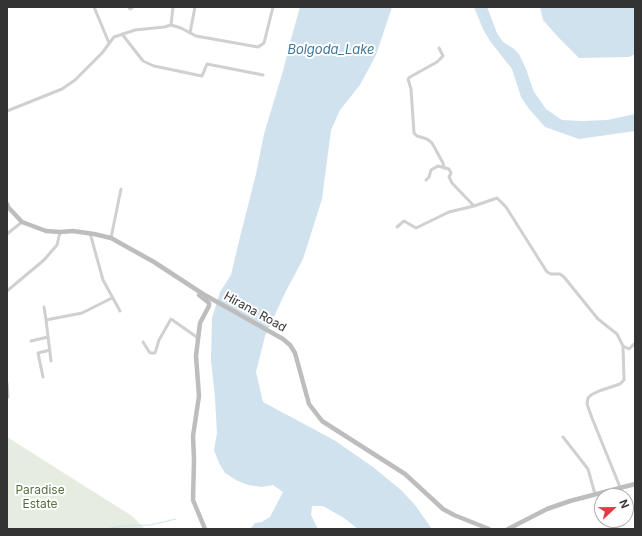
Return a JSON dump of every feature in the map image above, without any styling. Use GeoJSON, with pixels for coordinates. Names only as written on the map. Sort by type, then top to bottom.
{"type":"FeatureCollection","features":[{"type":"Feature","properties":{"kind":"street"},"geometry":{"type":"LineString","coordinates":[[94,7],[109,43]]}},
{"type":"Feature","properties":{"kind":"street"},"geometry":{"type":"LineString","coordinates":[[129,7],[130,9],[133,7]]}},
{"type":"Feature","properties":{"kind":"street"},"geometry":{"type":"LineString","coordinates":[[171,25],[173,7]]}},
{"type":"Feature","properties":{"kind":"street"},"geometry":{"type":"LineString","coordinates":[[190,33],[195,7]]}},
{"type":"Feature","properties":{"kind":"street"},"geometry":{"type":"LineString","coordinates":[[7,111],[62,89],[75,80],[114,37],[135,30],[171,25],[181,28],[196,36],[258,47],[264,43],[273,7]]}},
{"type":"Feature","properties":{"kind":"street"},"geometry":{"type":"LineString","coordinates":[[122,34],[143,60],[154,66],[202,76],[207,64],[263,75]]}},
{"type":"Feature","properties":{"kind":"street"},"geometry":{"type":"LineString","coordinates":[[439,48],[442,56],[437,62],[408,79],[411,89],[414,133],[432,143],[443,163],[444,168]]}},
{"type":"Feature","properties":{"kind":"street"},"geometry":{"type":"LineString","coordinates":[[426,180],[429,177],[431,170],[438,166],[449,169],[451,173],[449,177],[452,183],[474,206]]}},
{"type":"Feature","properties":{"kind":"street"},"geometry":{"type":"LineString","coordinates":[[111,238],[121,189]]}},
{"type":"Feature","properties":{"kind":"street"},"geometry":{"type":"LineString","coordinates":[[397,227],[404,221],[416,228],[449,212],[474,206],[497,198],[504,204],[547,272],[551,274],[560,274],[564,277],[598,319],[617,334],[623,346],[624,380],[620,384],[599,391],[591,396],[588,398],[587,404],[620,487]]}},
{"type":"Feature","properties":{"kind":"street"},"geometry":{"type":"LineString","coordinates":[[7,204],[22,222],[7,234]]}},
{"type":"Feature","properties":{"kind":"street","name":"Hirana Road"},"geometry":{"type":"LineString","coordinates":[[22,222],[46,231],[73,231],[111,238],[154,262],[196,290],[275,334],[290,345],[295,353],[308,404],[322,421],[405,474],[443,510],[489,529]]}},
{"type":"Feature","properties":{"kind":"street"},"geometry":{"type":"LineString","coordinates":[[7,291],[44,260],[57,245],[60,232]]}},
{"type":"Feature","properties":{"kind":"street"},"geometry":{"type":"LineString","coordinates":[[90,233],[103,280],[120,311]]}},
{"type":"Feature","properties":{"kind":"street"},"geometry":{"type":"LineString","coordinates":[[196,290],[197,293],[209,303],[209,306],[200,323],[198,338],[196,356],[199,396],[193,436],[193,500],[205,529]]}},
{"type":"Feature","properties":{"kind":"street"},"geometry":{"type":"LineString","coordinates":[[46,320],[82,313],[112,298]]}},
{"type":"Feature","properties":{"kind":"street"},"geometry":{"type":"LineString","coordinates":[[44,307],[52,361]]}},
{"type":"Feature","properties":{"kind":"street"},"geometry":{"type":"LineString","coordinates":[[143,342],[150,352],[155,353],[159,340],[171,319],[198,338]]}},
{"type":"Feature","properties":{"kind":"street"},"geometry":{"type":"LineString","coordinates":[[31,341],[48,336]]}},
{"type":"Feature","properties":{"kind":"street"},"geometry":{"type":"LineString","coordinates":[[623,346],[629,349],[635,343]]}},
{"type":"Feature","properties":{"kind":"street"},"geometry":{"type":"LineString","coordinates":[[43,376],[38,353],[50,350]]}},
{"type":"Feature","properties":{"kind":"street"},"geometry":{"type":"LineString","coordinates":[[7,383],[8,397]]}},
{"type":"Feature","properties":{"kind":"street"},"geometry":{"type":"LineString","coordinates":[[563,437],[588,469],[594,490]]}},
{"type":"Feature","properties":{"kind":"street"},"geometry":{"type":"LineString","coordinates":[[616,488],[635,484]]}},
{"type":"Feature","properties":{"kind":"street"},"geometry":{"type":"LineString","coordinates":[[508,529],[547,509],[594,494]]}},
{"type":"Feature","properties":{"kind":"green space","name":"Paradise Estate"},"geometry":{"type":"Polygon","coordinates":[[[7,437],[132,516],[145,529],[7,529],[7,437]]]}},
{"type":"Feature","properties":{"kind":"water","name":"Bolgoda_Lake"},"geometry":{"type":"Polygon","coordinates":[[[300,7],[392,7],[376,55],[360,85],[340,110],[331,130],[322,199],[303,259],[265,336],[256,372],[263,402],[334,440],[373,467],[401,490],[415,505],[432,529],[358,529],[344,518],[323,506],[312,506],[311,515],[318,529],[250,529],[255,523],[262,522],[270,517],[283,492],[273,485],[262,487],[248,485],[236,480],[225,473],[214,450],[217,433],[211,360],[212,318],[220,292],[231,275],[256,174],[264,134],[300,7]]]}},
{"type":"Feature","properties":{"kind":"water"},"geometry":{"type":"Polygon","coordinates":[[[474,7],[487,7],[497,33],[503,42],[519,54],[534,92],[546,109],[562,120],[607,120],[635,114],[635,131],[579,139],[545,127],[529,109],[521,97],[512,69],[490,41],[483,29],[474,7]]]}},
{"type":"Feature","properties":{"kind":"water"},"geometry":{"type":"Polygon","coordinates":[[[540,7],[635,7],[635,54],[629,57],[579,58],[543,20],[540,7]]]}},
{"type":"Feature","properties":{"kind":"waterway"},"geometry":{"type":"LineString","coordinates":[[105,529],[122,526],[150,525],[176,519]]}}]}
